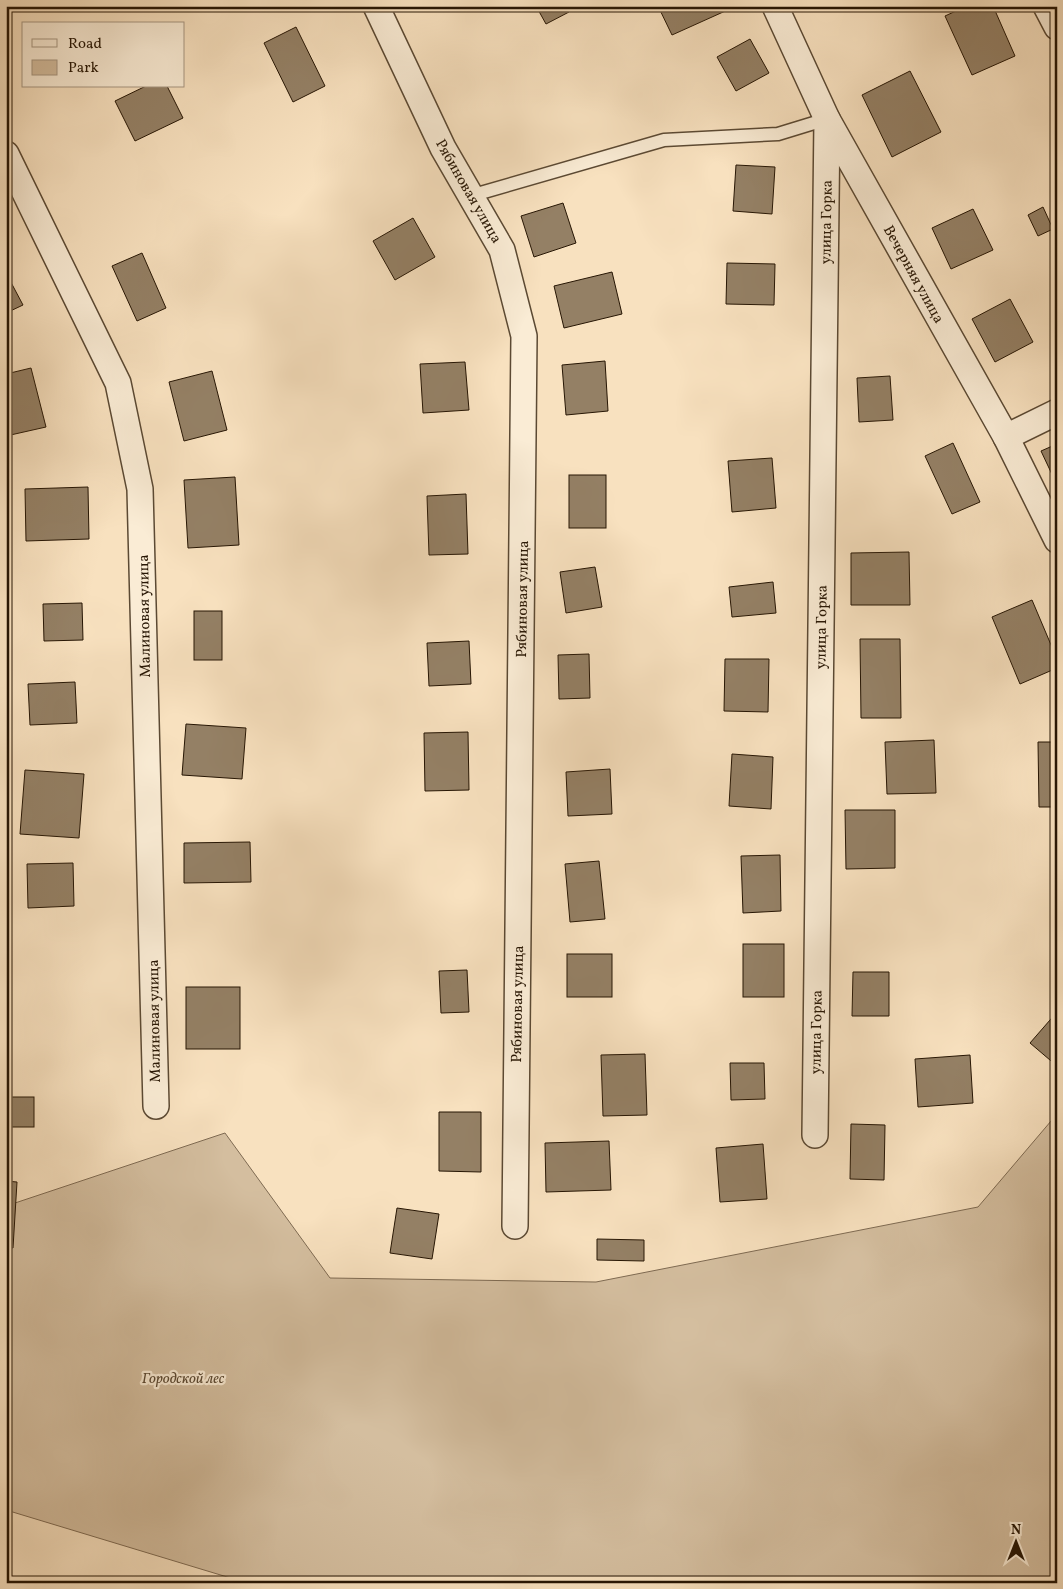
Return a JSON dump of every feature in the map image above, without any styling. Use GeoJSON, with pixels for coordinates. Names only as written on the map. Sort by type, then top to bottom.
{"type":"FeatureCollection","features":[{"type":"Feature","properties":{"kind":"street","name":"Рябиновая улица"},"geometry":{"type":"LineString","coordinates":[[376,6],[443,148],[502,250],[524,336],[515,1226]]}},
{"type":"Feature","properties":{"kind":"street","name":"Вечерняя улица"},"geometry":{"type":"LineString","coordinates":[[775,6],[827,119],[1006,437],[1057,540]]}},
{"type":"Feature","properties":{"kind":"street"},"geometry":{"type":"LineString","coordinates":[[1046,6],[1057,27]]}},
{"type":"Feature","properties":{"kind":"street","name":"улица Горка"},"geometry":{"type":"LineString","coordinates":[[815,1135],[827,119]]}},
{"type":"Feature","properties":{"kind":"street","name":"Малиновая улица"},"geometry":{"type":"LineString","coordinates":[[6,154],[118,383],[140,489],[156,1106]]}},
{"type":"Feature","properties":{"kind":"street"},"geometry":{"type":"LineString","coordinates":[[1006,437],[1057,412]]}},
{"type":"Feature","properties":{"kind":"lane"},"geometry":{"type":"LineString","coordinates":[[470,196],[664,140],[778,134],[827,119]]}},
{"type":"Feature","properties":{"kind":"green space","name":"Городской лес"},"geometry":{"type":"Polygon","coordinates":[[[1057,1114],[1057,1583],[247,1583],[6,1510],[6,1206],[225,1133],[330,1278],[596,1282],[978,1207],[1057,1114]]]}},
{"type":"Feature","properties":{"kind":"building"},"geometry":{"type":"Polygon","coordinates":[[[536,6],[566,6],[569,12],[546,24],[536,6]]]}},
{"type":"Feature","properties":{"kind":"building"},"geometry":{"type":"Polygon","coordinates":[[[658,6],[731,6],[732,8],[672,35],[658,6]]]}},
{"type":"Feature","properties":{"kind":"building"},"geometry":{"type":"Polygon","coordinates":[[[967,6],[993,6],[1015,56],[972,75],[945,16],[967,6]]]}},
{"type":"Feature","properties":{"kind":"building"},"geometry":{"type":"Polygon","coordinates":[[[296,27],[325,86],[293,102],[264,43],[296,27]]]}},
{"type":"Feature","properties":{"kind":"building"},"geometry":{"type":"Polygon","coordinates":[[[750,39],[769,73],[736,91],[717,57],[750,39]]]}},
{"type":"Feature","properties":{"kind":"building"},"geometry":{"type":"Polygon","coordinates":[[[910,71],[941,132],[892,157],[862,95],[910,71]]]}},
{"type":"Feature","properties":{"kind":"building"},"geometry":{"type":"Polygon","coordinates":[[[142,88],[168,88],[183,118],[135,141],[115,101],[142,88]]]}},
{"type":"Feature","properties":{"kind":"building"},"geometry":{"type":"Polygon","coordinates":[[[736,165],[775,167],[772,214],[733,211],[736,165]]]}},
{"type":"Feature","properties":{"kind":"building"},"geometry":{"type":"Polygon","coordinates":[[[563,203],[576,243],[534,257],[521,216],[563,203]]]}},
{"type":"Feature","properties":{"kind":"building"},"geometry":{"type":"Polygon","coordinates":[[[1043,207],[1053,229],[1038,236],[1028,215],[1043,207]]]}},
{"type":"Feature","properties":{"kind":"building"},"geometry":{"type":"Polygon","coordinates":[[[973,209],[993,250],[951,269],[932,228],[973,209]]]}},
{"type":"Feature","properties":{"kind":"building"},"geometry":{"type":"Polygon","coordinates":[[[413,218],[435,257],[395,280],[373,241],[413,218]]]}},
{"type":"Feature","properties":{"kind":"building"},"geometry":{"type":"Polygon","coordinates":[[[142,253],[166,308],[137,321],[112,266],[142,253]]]}},
{"type":"Feature","properties":{"kind":"building"},"geometry":{"type":"Polygon","coordinates":[[[727,263],[775,264],[774,305],[726,304],[727,263]]]}},
{"type":"Feature","properties":{"kind":"building"},"geometry":{"type":"Polygon","coordinates":[[[612,272],[622,314],[564,328],[554,286],[612,272]]]}},
{"type":"Feature","properties":{"kind":"building"},"geometry":{"type":"Polygon","coordinates":[[[6,273],[23,305],[6,313],[6,273]]]}},
{"type":"Feature","properties":{"kind":"building"},"geometry":{"type":"Polygon","coordinates":[[[1010,299],[1033,342],[995,362],[972,319],[1010,299]]]}},
{"type":"Feature","properties":{"kind":"building"},"geometry":{"type":"Polygon","coordinates":[[[605,361],[608,411],[566,415],[562,365],[605,361]]]}},
{"type":"Feature","properties":{"kind":"building"},"geometry":{"type":"Polygon","coordinates":[[[465,362],[469,410],[423,413],[420,364],[465,362]]]}},
{"type":"Feature","properties":{"kind":"building"},"geometry":{"type":"Polygon","coordinates":[[[31,368],[46,427],[6,436],[6,374],[31,368]]]}},
{"type":"Feature","properties":{"kind":"building"},"geometry":{"type":"Polygon","coordinates":[[[212,371],[227,430],[184,441],[169,382],[212,371]]]}},
{"type":"Feature","properties":{"kind":"building"},"geometry":{"type":"Polygon","coordinates":[[[890,376],[893,420],[859,422],[857,378],[890,376]]]}},
{"type":"Feature","properties":{"kind":"building"},"geometry":{"type":"Polygon","coordinates":[[[953,443],[980,502],[952,514],[925,456],[953,443]]]}},
{"type":"Feature","properties":{"kind":"building"},"geometry":{"type":"Polygon","coordinates":[[[1057,444],[1057,485],[1041,451],[1057,444]]]}},
{"type":"Feature","properties":{"kind":"building"},"geometry":{"type":"Polygon","coordinates":[[[772,458],[776,508],[732,512],[728,461],[772,458]]]}},
{"type":"Feature","properties":{"kind":"building"},"geometry":{"type":"Polygon","coordinates":[[[569,475],[606,475],[606,528],[569,528],[569,475]]]}},
{"type":"Feature","properties":{"kind":"building"},"geometry":{"type":"Polygon","coordinates":[[[235,477],[239,545],[188,548],[184,480],[235,477]]]}},
{"type":"Feature","properties":{"kind":"building"},"geometry":{"type":"Polygon","coordinates":[[[88,487],[89,539],[26,541],[25,489],[88,487]]]}},
{"type":"Feature","properties":{"kind":"building"},"geometry":{"type":"Polygon","coordinates":[[[466,494],[468,554],[429,555],[427,496],[466,494]]]}},
{"type":"Feature","properties":{"kind":"building"},"geometry":{"type":"Polygon","coordinates":[[[909,552],[910,605],[851,605],[851,553],[909,552]]]}},
{"type":"Feature","properties":{"kind":"building"},"geometry":{"type":"Polygon","coordinates":[[[595,567],[602,607],[566,613],[560,572],[595,567]]]}},
{"type":"Feature","properties":{"kind":"building"},"geometry":{"type":"Polygon","coordinates":[[[773,582],[776,613],[732,617],[729,587],[773,582]]]}},
{"type":"Feature","properties":{"kind":"building"},"geometry":{"type":"Polygon","coordinates":[[[1032,600],[1057,659],[1057,668],[1020,684],[992,617],[1032,600]]]}},
{"type":"Feature","properties":{"kind":"building"},"geometry":{"type":"Polygon","coordinates":[[[82,603],[83,640],[44,641],[43,604],[82,603]]]}},
{"type":"Feature","properties":{"kind":"building"},"geometry":{"type":"Polygon","coordinates":[[[194,611],[222,611],[222,660],[194,660],[194,611]]]}},
{"type":"Feature","properties":{"kind":"building"},"geometry":{"type":"Polygon","coordinates":[[[860,639],[900,639],[901,718],[861,718],[860,639]]]}},
{"type":"Feature","properties":{"kind":"building"},"geometry":{"type":"Polygon","coordinates":[[[469,641],[471,684],[429,686],[427,643],[469,641]]]}},
{"type":"Feature","properties":{"kind":"building"},"geometry":{"type":"Polygon","coordinates":[[[589,654],[590,698],[559,699],[558,655],[589,654]]]}},
{"type":"Feature","properties":{"kind":"building"},"geometry":{"type":"Polygon","coordinates":[[[725,659],[769,659],[768,712],[724,711],[725,659]]]}},
{"type":"Feature","properties":{"kind":"building"},"geometry":{"type":"Polygon","coordinates":[[[75,682],[77,723],[30,725],[28,684],[75,682]]]}},
{"type":"Feature","properties":{"kind":"building"},"geometry":{"type":"Polygon","coordinates":[[[186,724],[246,728],[242,779],[182,775],[186,724]]]}},
{"type":"Feature","properties":{"kind":"building"},"geometry":{"type":"Polygon","coordinates":[[[468,732],[469,790],[425,791],[424,733],[468,732]]]}},
{"type":"Feature","properties":{"kind":"building"},"geometry":{"type":"Polygon","coordinates":[[[934,740],[936,793],[887,794],[885,742],[934,740]]]}},
{"type":"Feature","properties":{"kind":"building"},"geometry":{"type":"Polygon","coordinates":[[[1038,742],[1057,742],[1057,807],[1039,807],[1038,742]]]}},
{"type":"Feature","properties":{"kind":"building"},"geometry":{"type":"Polygon","coordinates":[[[732,754],[773,757],[771,809],[729,806],[732,754]]]}},
{"type":"Feature","properties":{"kind":"building"},"geometry":{"type":"Polygon","coordinates":[[[610,769],[612,814],[568,816],[566,772],[610,769]]]}},
{"type":"Feature","properties":{"kind":"building"},"geometry":{"type":"Polygon","coordinates":[[[25,770],[84,774],[79,838],[20,834],[25,770]]]}},
{"type":"Feature","properties":{"kind":"building"},"geometry":{"type":"Polygon","coordinates":[[[845,810],[895,810],[895,868],[846,869],[845,810]]]}},
{"type":"Feature","properties":{"kind":"building"},"geometry":{"type":"Polygon","coordinates":[[[250,842],[251,882],[184,883],[184,843],[250,842]]]}},
{"type":"Feature","properties":{"kind":"building"},"geometry":{"type":"Polygon","coordinates":[[[780,855],[781,911],[743,913],[741,856],[780,855]]]}},
{"type":"Feature","properties":{"kind":"building"},"geometry":{"type":"Polygon","coordinates":[[[599,861],[605,919],[570,922],[565,864],[599,861]]]}},
{"type":"Feature","properties":{"kind":"building"},"geometry":{"type":"Polygon","coordinates":[[[73,863],[74,906],[28,908],[27,864],[73,863]]]}},
{"type":"Feature","properties":{"kind":"building"},"geometry":{"type":"Polygon","coordinates":[[[743,944],[784,944],[784,997],[743,997],[743,944]]]}},
{"type":"Feature","properties":{"kind":"building"},"geometry":{"type":"Polygon","coordinates":[[[567,954],[612,954],[612,997],[567,997],[567,954]]]}},
{"type":"Feature","properties":{"kind":"building"},"geometry":{"type":"Polygon","coordinates":[[[467,970],[469,1012],[441,1013],[439,971],[467,970]]]}},
{"type":"Feature","properties":{"kind":"building"},"geometry":{"type":"Polygon","coordinates":[[[853,972],[889,972],[889,1016],[852,1016],[853,972]]]}},
{"type":"Feature","properties":{"kind":"building"},"geometry":{"type":"Polygon","coordinates":[[[186,987],[240,987],[240,1049],[186,1049],[186,987]]]}},
{"type":"Feature","properties":{"kind":"building"},"geometry":{"type":"Polygon","coordinates":[[[1057,1012],[1057,1066],[1030,1043],[1057,1012]]]}},
{"type":"Feature","properties":{"kind":"building"},"geometry":{"type":"Polygon","coordinates":[[[645,1054],[647,1115],[603,1116],[601,1055],[645,1054]]]}},
{"type":"Feature","properties":{"kind":"building"},"geometry":{"type":"Polygon","coordinates":[[[970,1055],[973,1103],[918,1107],[915,1059],[970,1055]]]}},
{"type":"Feature","properties":{"kind":"building"},"geometry":{"type":"Polygon","coordinates":[[[730,1063],[764,1063],[765,1099],[731,1100],[730,1063]]]}},
{"type":"Feature","properties":{"kind":"building"},"geometry":{"type":"Polygon","coordinates":[[[6,1097],[34,1097],[34,1127],[6,1127],[6,1097]]]}},
{"type":"Feature","properties":{"kind":"building"},"geometry":{"type":"Polygon","coordinates":[[[439,1112],[481,1112],[481,1172],[439,1171],[439,1112]]]}},
{"type":"Feature","properties":{"kind":"building"},"geometry":{"type":"Polygon","coordinates":[[[851,1124],[885,1125],[884,1180],[850,1179],[851,1124]]]}},
{"type":"Feature","properties":{"kind":"building"},"geometry":{"type":"Polygon","coordinates":[[[609,1141],[611,1190],[546,1192],[545,1143],[609,1141]]]}},
{"type":"Feature","properties":{"kind":"building"},"geometry":{"type":"Polygon","coordinates":[[[763,1144],[767,1199],[720,1202],[716,1148],[763,1144]]]}},
{"type":"Feature","properties":{"kind":"building"},"geometry":{"type":"Polygon","coordinates":[[[6,1181],[17,1182],[13,1248],[6,1247],[6,1181]]]}},
{"type":"Feature","properties":{"kind":"building"},"geometry":{"type":"Polygon","coordinates":[[[397,1208],[439,1214],[432,1259],[390,1253],[397,1208]]]}},
{"type":"Feature","properties":{"kind":"building"},"geometry":{"type":"Polygon","coordinates":[[[597,1239],[644,1240],[644,1261],[597,1260],[597,1239]]]}}]}
